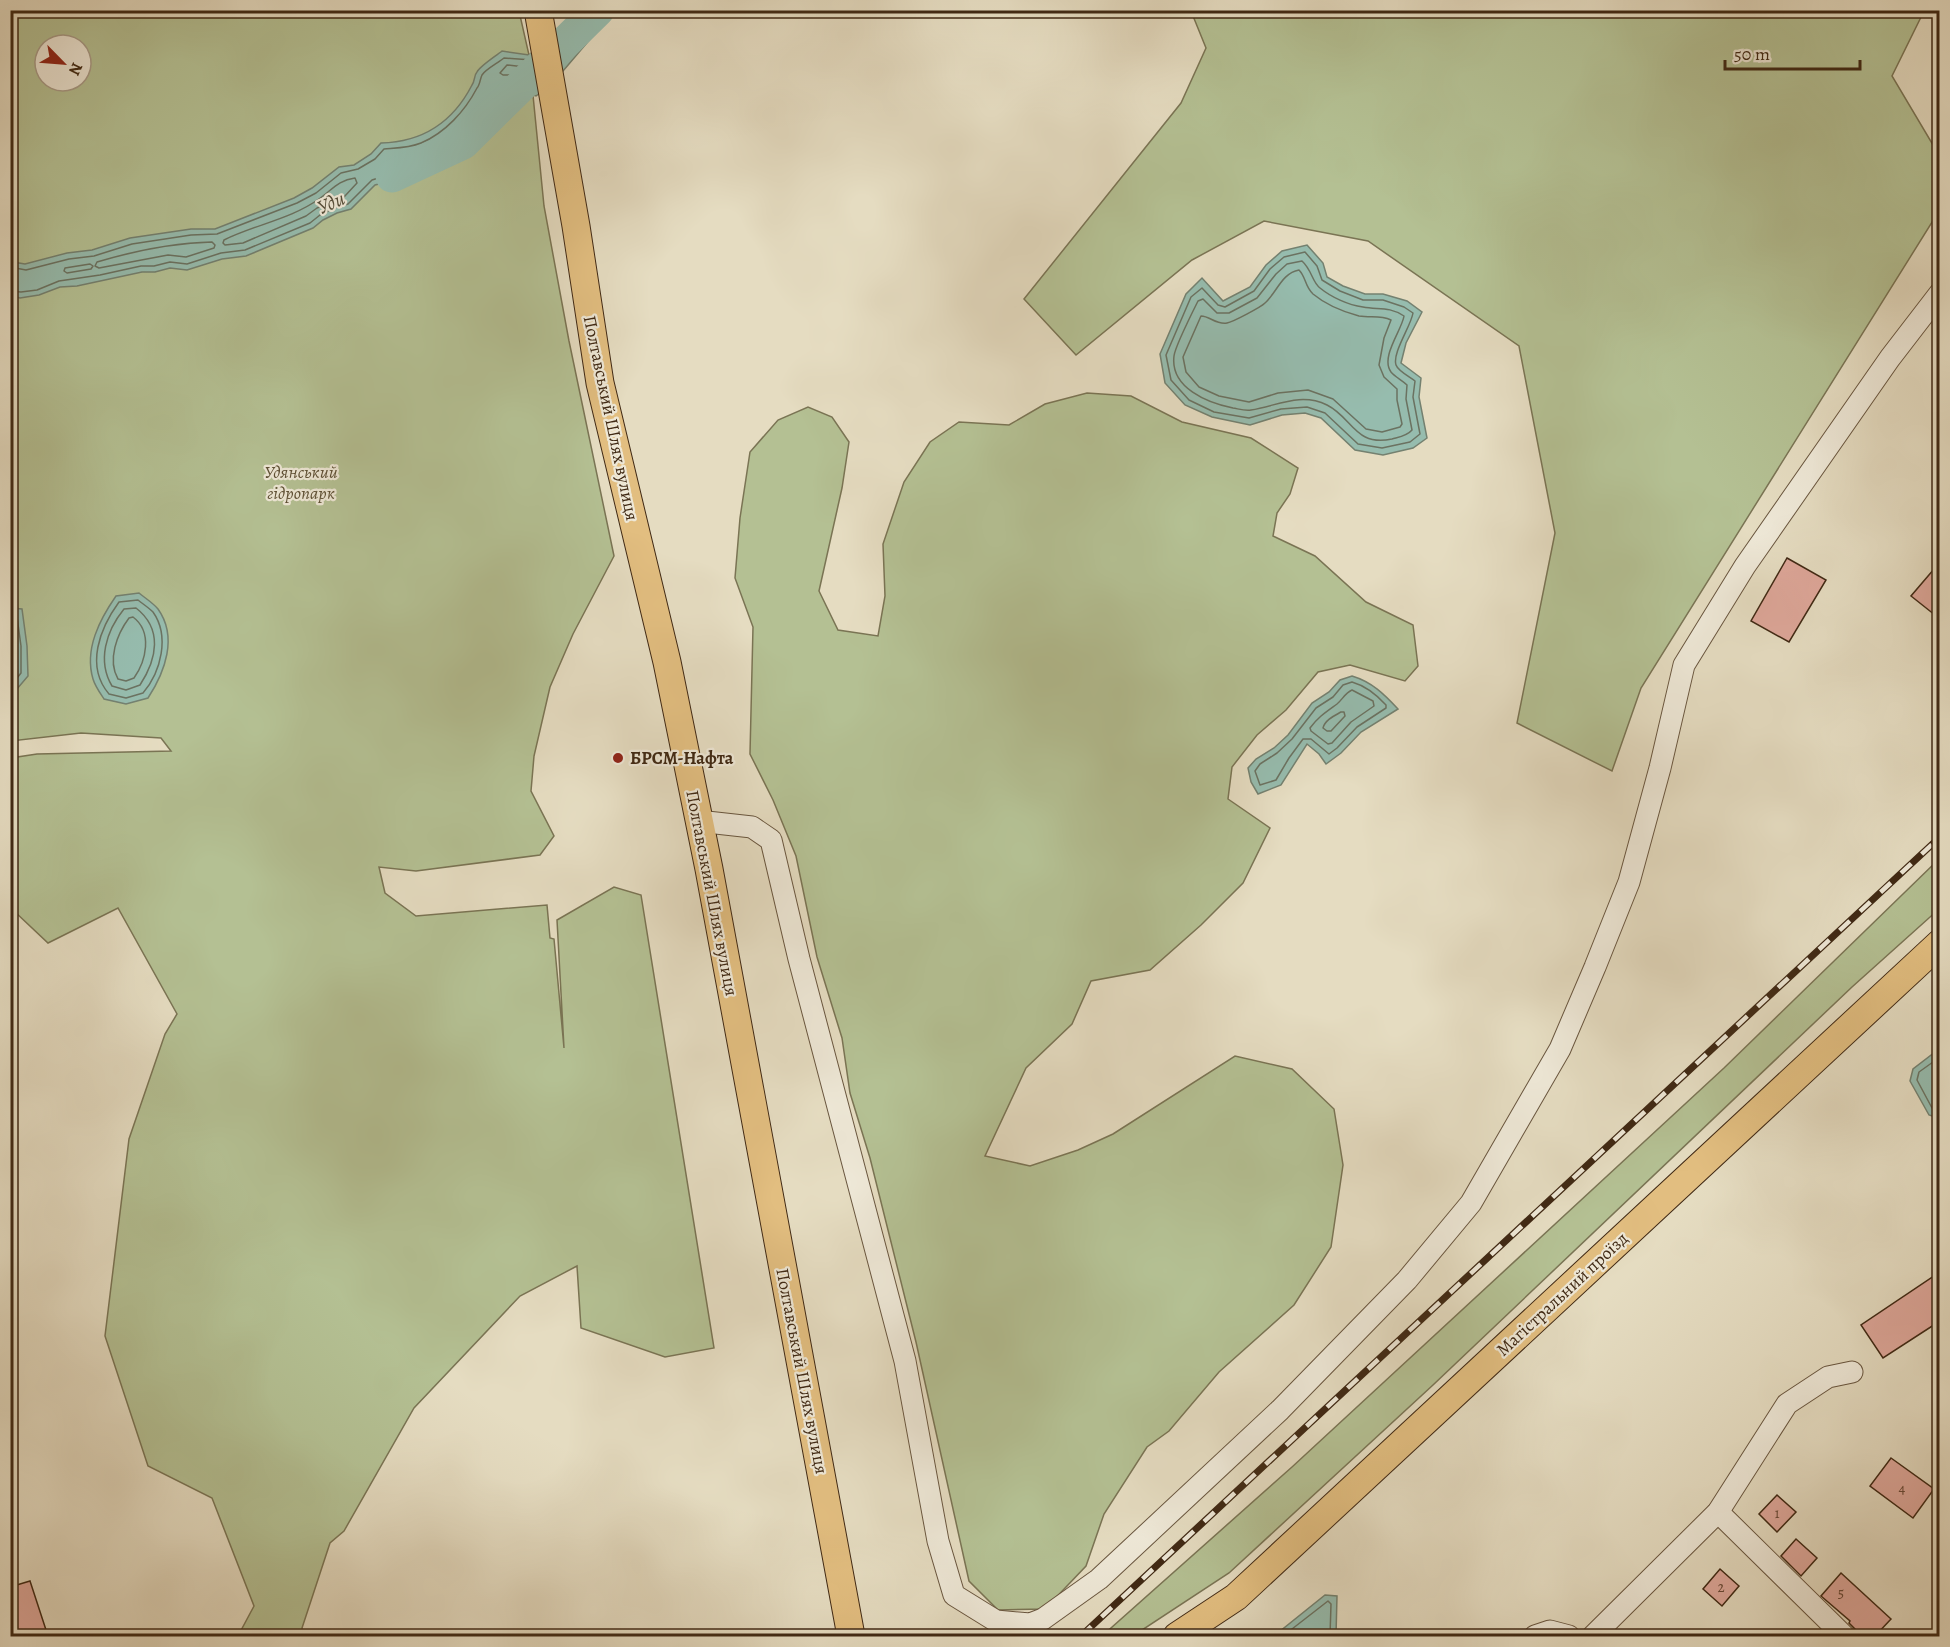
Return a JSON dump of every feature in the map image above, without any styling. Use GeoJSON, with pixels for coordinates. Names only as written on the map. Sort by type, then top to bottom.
{"type":"FeatureCollection","features":[{"type":"Feature","properties":{"kind":"main road","name":"Полтавський Шлях вулиця"},"geometry":{"type":"LineString","coordinates":[[538,10],[576,226],[600,383],[667,662],[850,1628]]}},
{"type":"Feature","properties":{"kind":"main road","name":"Магістральний проїзд"},"geometry":{"type":"LineString","coordinates":[[1177,1636],[1236,1597],[1940,943]]}},
{"type":"Feature","properties":{"kind":"street"},"geometry":{"type":"LineString","coordinates":[[698,821],[752,827],[771,840],[799,960],[905,1361],[938,1541],[954,1595],[996,1620],[1030,1624],[1042,1619],[1099,1579],[1280,1410],[1407,1280],[1471,1203],[1560,1049],[1600,956],[1629,882],[1660,768],[1684,665],[1745,566],[1890,358],[1940,292]]}},
{"type":"Feature","properties":{"kind":"street"},"geometry":{"type":"LineString","coordinates":[[1593,1636],[1719,1512],[1787,1404],[1828,1377],[1852,1372]]}},
{"type":"Feature","properties":{"kind":"street"},"geometry":{"type":"LineString","coordinates":[[1719,1512],[1844,1636]]}},
{"type":"Feature","properties":{"kind":"street"},"geometry":{"type":"LineString","coordinates":[[1535,1636],[1550,1631],[1569,1636]]}},
{"type":"Feature","properties":{"kind":"green space","name":"Удянський гідропарк"},"geometry":{"type":"Polygon","coordinates":[[[10,11],[519,11],[529,55],[544,206],[569,341],[614,556],[573,634],[550,687],[534,756],[531,791],[554,836],[540,855],[416,871],[379,867],[385,893],[416,916],[547,905],[550,938],[554,939],[564,1048],[557,920],[614,887],[641,895],[714,1348],[665,1357],[581,1328],[577,1266],[520,1296],[414,1408],[344,1531],[330,1543],[302,1628],[303,1636],[238,1636],[254,1606],[212,1498],[148,1466],[105,1336],[129,1139],[165,1034],[177,1014],[118,908],[48,943],[14,911],[16,852],[11,854],[11,758],[37,754],[171,751],[161,738],[81,733],[11,741],[10,11]]]}},
{"type":"Feature","properties":{"kind":"green space"},"geometry":{"type":"Polygon","coordinates":[[[1191,11],[1924,11],[1892,76],[1939,155],[1939,211],[1641,688],[1612,771],[1517,723],[1555,533],[1519,346],[1368,241],[1264,221],[1192,260],[1076,355],[1024,299],[1181,103],[1206,48],[1191,11]]]}},
{"type":"Feature","properties":{"kind":"green space"},"geometry":{"type":"Polygon","coordinates":[[[1087,393],[1131,396],[1182,422],[1251,438],[1298,468],[1290,494],[1277,513],[1273,536],[1315,556],[1366,602],[1413,625],[1418,666],[1405,681],[1350,665],[1318,672],[1286,710],[1257,735],[1232,767],[1228,799],[1270,828],[1243,883],[1201,925],[1150,970],[1091,981],[1072,1024],[1026,1068],[985,1156],[1030,1166],[1078,1150],[1113,1134],[1235,1056],[1292,1069],[1334,1109],[1343,1165],[1331,1247],[1294,1305],[1219,1372],[1169,1431],[1147,1447],[1104,1514],[1086,1566],[1045,1609],[998,1610],[969,1581],[916,1342],[870,1158],[850,1093],[842,1038],[817,957],[796,856],[773,800],[750,754],[753,627],[735,578],[740,518],[750,452],[778,420],[808,407],[832,417],[849,442],[842,488],[819,591],[838,630],[878,636],[885,596],[883,544],[904,482],[930,442],[959,422],[1009,425],[1045,404],[1087,393]]]}},
{"type":"Feature","properties":{"kind":"green space"},"geometry":{"type":"Polygon","coordinates":[[[1939,859],[1939,909],[1852,987],[1433,1385],[1229,1573],[1133,1636],[1102,1636],[1292,1467],[1724,1068],[1939,859]]]}},
{"type":"Feature","properties":{"kind":"water"},"geometry":{"type":"Polygon","coordinates":[[[579,11],[614,11],[552,84],[536,96],[508,88],[496,99],[501,103],[494,116],[487,122],[474,130],[467,129],[452,144],[424,163],[391,181],[375,185],[351,209],[337,213],[313,228],[246,256],[222,259],[187,270],[170,268],[155,272],[142,272],[77,286],[60,287],[39,295],[20,298],[11,296],[10,251],[13,262],[25,264],[67,253],[92,250],[130,238],[191,229],[215,229],[294,198],[312,188],[339,167],[354,165],[371,154],[381,143],[410,139],[435,127],[456,110],[473,83],[476,73],[485,64],[502,51],[529,55],[579,11]]]}},
{"type":"Feature","properties":{"kind":"water"},"geometry":{"type":"Polygon","coordinates":[[[1307,245],[1323,263],[1327,277],[1365,294],[1383,294],[1407,301],[1422,312],[1406,343],[1401,363],[1421,378],[1419,397],[1427,438],[1413,448],[1383,455],[1355,450],[1321,418],[1305,413],[1282,415],[1250,425],[1212,417],[1185,405],[1165,383],[1160,354],[1186,294],[1202,278],[1223,301],[1250,287],[1266,265],[1282,251],[1307,245]]]}},
{"type":"Feature","properties":{"kind":"water"},"geometry":{"type":"Polygon","coordinates":[[[139,593],[158,609],[164,620],[167,631],[167,654],[160,677],[148,698],[126,704],[104,699],[96,687],[91,668],[92,646],[99,624],[116,596],[139,593]]]}},
{"type":"Feature","properties":{"kind":"water"},"geometry":{"type":"Polygon","coordinates":[[[11,608],[22,609],[28,676],[11,696],[11,608]]]}},
{"type":"Feature","properties":{"kind":"water"},"geometry":{"type":"Polygon","coordinates":[[[1352,676],[1377,689],[1398,709],[1361,732],[1341,753],[1326,764],[1319,754],[1307,744],[1281,785],[1258,794],[1251,782],[1248,768],[1256,759],[1274,748],[1288,735],[1312,703],[1329,692],[1340,680],[1352,676]]]}},
{"type":"Feature","properties":{"kind":"water"},"geometry":{"type":"Polygon","coordinates":[[[1939,1049],[1939,1113],[1935,1117],[1929,1115],[1910,1081],[1913,1069],[1939,1049]]]}},
{"type":"Feature","properties":{"kind":"water"},"geometry":{"type":"Polygon","coordinates":[[[1325,1595],[1337,1596],[1336,1636],[1274,1636],[1325,1595]]]}},
{"type":"Feature","properties":{"kind":"building"},"geometry":{"type":"Polygon","coordinates":[[[1787,558],[1826,580],[1789,642],[1751,621],[1787,558]]]}},
{"type":"Feature","properties":{"kind":"building"},"geometry":{"type":"Polygon","coordinates":[[[1940,562],[1940,619],[1911,596],[1940,562]]]}},
{"type":"Feature","properties":{"kind":"building"},"geometry":{"type":"Polygon","coordinates":[[[1940,1272],[1940,1321],[1883,1358],[1861,1325],[1940,1272]]]}},
{"type":"Feature","properties":{"kind":"building"},"geometry":{"type":"Polygon","coordinates":[[[1891,1458],[1934,1489],[1913,1518],[1870,1486],[1891,1458]]]}},
{"type":"Feature","properties":{"kind":"building"},"geometry":{"type":"Polygon","coordinates":[[[1777,1495],[1796,1512],[1777,1532],[1759,1514],[1777,1495]]]}},
{"type":"Feature","properties":{"kind":"building"},"geometry":{"type":"Polygon","coordinates":[[[1796,1539],[1817,1558],[1801,1576],[1781,1556],[1796,1539]]]}},
{"type":"Feature","properties":{"kind":"building"},"geometry":{"type":"Polygon","coordinates":[[[1720,1569],[1739,1586],[1722,1606],[1703,1589],[1720,1569]]]}},
{"type":"Feature","properties":{"kind":"building"},"geometry":{"type":"Polygon","coordinates":[[[1841,1573],[1891,1619],[1875,1636],[1862,1636],[1849,1623],[1850,1621],[1821,1596],[1841,1573]]]}},
{"type":"Feature","properties":{"kind":"building"},"geometry":{"type":"Polygon","coordinates":[[[30,1581],[48,1636],[10,1636],[10,1587],[30,1581]]]}},
{"type":"Feature","properties":{"kind":"waterway","name":"Уди"},"geometry":{"type":"LineString","coordinates":[[392,176],[463,143],[598,10]]}},
{"type":"Feature","properties":{"kind":"railway"},"geometry":{"type":"LineString","coordinates":[[1081,1636],[1940,837]]}},
{"type":"Feature","properties":{"kind":"place","name":"БРСМ-Нафта"},"geometry":{"type":"Point","coordinates":[618,758]}}]}
